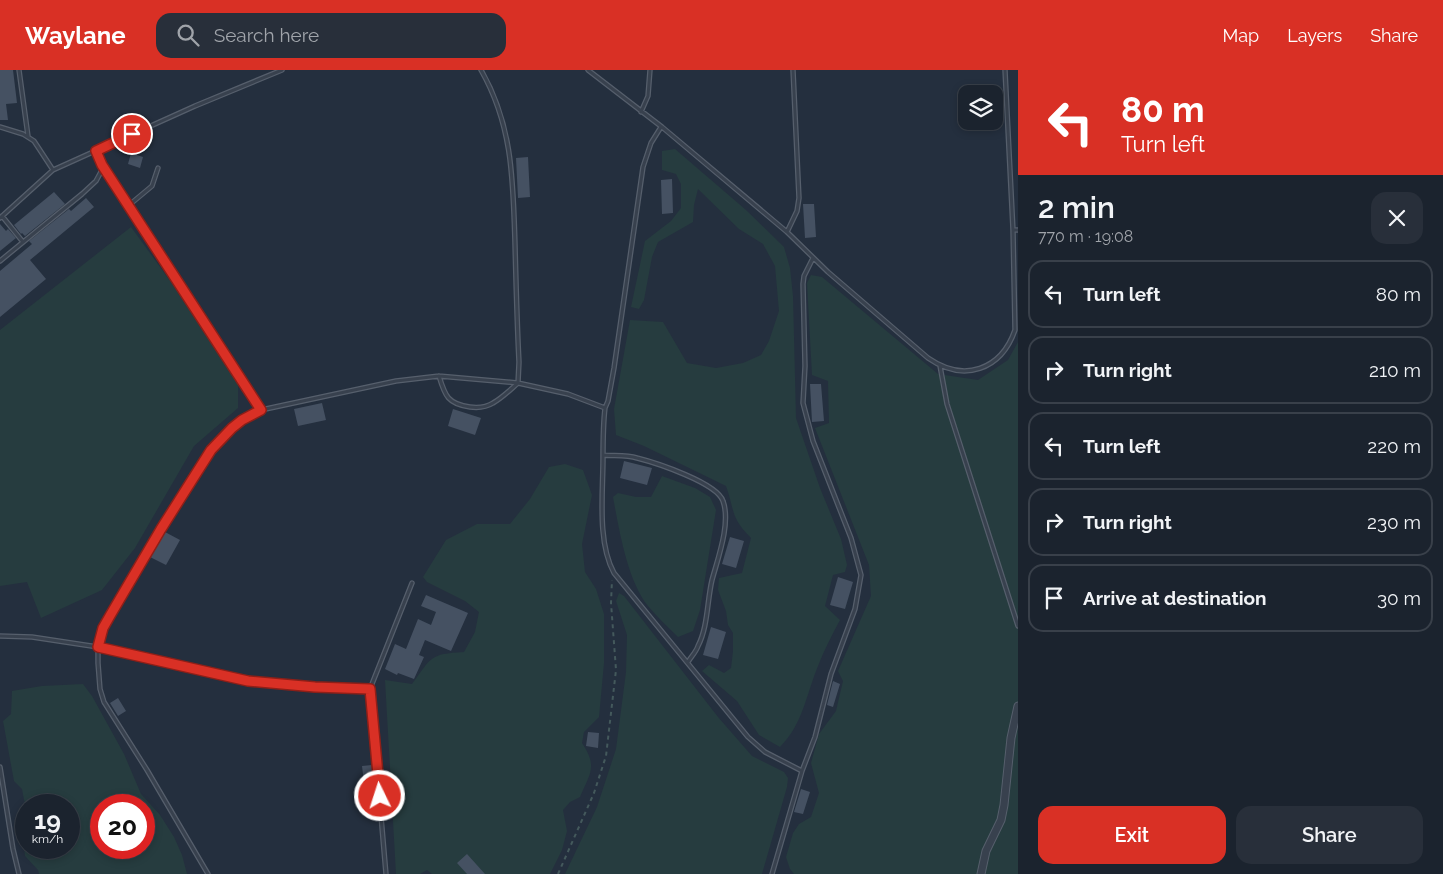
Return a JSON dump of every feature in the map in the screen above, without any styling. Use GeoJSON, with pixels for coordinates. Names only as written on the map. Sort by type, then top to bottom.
{"type":"FeatureCollection","features":[{"type":"Feature","properties":{"kind":"street"},"geometry":{"type":"LineString","coordinates":[[981,874],[986,851],[1001,820],[1011,738],[1018,706]]}},
{"type":"Feature","properties":{"kind":"lane"},"geometry":{"type":"LineString","coordinates":[[19,70],[28,137]]}},
{"type":"Feature","properties":{"kind":"lane"},"geometry":{"type":"LineString","coordinates":[[23,242],[1,217],[53,170],[177,114],[282,70]]}},
{"type":"Feature","properties":{"kind":"lane"},"geometry":{"type":"LineString","coordinates":[[439,376],[449,398],[458,406],[477,408],[494,403],[518,383],[519,362],[512,162],[502,116],[481,70]]}},
{"type":"Feature","properties":{"kind":"lane"},"geometry":{"type":"LineString","coordinates":[[588,70],[662,127],[787,232],[813,258],[906,340],[940,366],[965,370],[978,369],[991,364],[1010,344],[1016,329],[1006,70]]}},
{"type":"Feature","properties":{"kind":"lane"},"geometry":{"type":"LineString","coordinates":[[641,112],[648,96],[650,70]]}},
{"type":"Feature","properties":{"kind":"lane"},"geometry":{"type":"LineString","coordinates":[[787,232],[797,211],[799,198],[793,70]]}},
{"type":"Feature","properties":{"kind":"lane"},"geometry":{"type":"LineString","coordinates":[[0,127],[28,137],[40,149],[53,170]]}},
{"type":"Feature","properties":{"kind":"lane"},"geometry":{"type":"LineString","coordinates":[[662,127],[651,144],[643,168],[614,368],[608,402],[605,408],[603,455],[604,528],[609,563],[614,573],[757,746],[802,771]]}},
{"type":"Feature","properties":{"kind":"lane"},"geometry":{"type":"LineString","coordinates":[[96,151],[103,168],[261,410]]}},
{"type":"Feature","properties":{"kind":"lane"},"geometry":{"type":"LineString","coordinates":[[0,261],[82,194],[96,181],[103,168]]}},
{"type":"Feature","properties":{"kind":"lane"},"geometry":{"type":"LineString","coordinates":[[128,206],[152,186],[158,168]]}},
{"type":"Feature","properties":{"kind":"lane"},"geometry":{"type":"LineString","coordinates":[[1013,230],[1018,230]]}},
{"type":"Feature","properties":{"kind":"lane"},"geometry":{"type":"LineString","coordinates":[[772,874],[802,771],[815,737],[832,674],[855,609],[861,575],[851,538],[813,441],[803,403],[805,366],[803,284],[804,276],[813,258]]}},
{"type":"Feature","properties":{"kind":"lane"},"geometry":{"type":"LineString","coordinates":[[940,366],[947,404],[1018,626]]}},
{"type":"Feature","properties":{"kind":"lane"},"geometry":{"type":"LineString","coordinates":[[208,874],[147,770],[104,702],[98,677],[98,647],[103,628],[111,614],[161,529],[211,450],[242,420],[261,410],[396,381],[439,376],[518,383],[568,394],[605,408]]}},
{"type":"Feature","properties":{"kind":"lane"},"geometry":{"type":"LineString","coordinates":[[603,455],[636,457],[693,478],[719,493],[724,502],[725,525],[712,581],[704,630],[699,646],[688,662]]}},
{"type":"Feature","properties":{"kind":"lane"},"geometry":{"type":"LineString","coordinates":[[386,874],[370,689],[412,583]]}},
{"type":"Feature","properties":{"kind":"lane"},"geometry":{"type":"LineString","coordinates":[[0,636],[32,637],[98,647],[248,681],[315,687],[370,689]]}},
{"type":"Feature","properties":{"kind":"lane"},"geometry":{"type":"LineString","coordinates":[[0,767],[13,849],[19,874]]}},
{"type":"Feature","properties":{"kind":"path"},"geometry":{"type":"LineString","coordinates":[[558,874],[594,793],[606,756],[616,670],[612,603],[614,573]]}},
{"type":"Feature","properties":{"kind":"green space"},"geometry":{"type":"Polygon","coordinates":[[[675,149],[746,210],[784,247],[790,268],[793,296],[796,418],[820,488],[841,539],[847,565],[845,572],[833,575],[825,606],[840,620],[820,660],[799,719],[788,738],[780,747],[759,735],[737,701],[702,671],[709,665],[724,673],[731,668],[733,633],[728,625],[726,611],[718,590],[719,578],[742,573],[751,538],[736,519],[726,486],[644,446],[616,435],[614,409],[630,320],[663,322],[687,363],[716,368],[743,363],[761,355],[769,341],[779,311],[775,266],[763,244],[739,229],[698,189],[694,205],[693,222],[658,242],[652,257],[644,300],[639,309],[631,307],[645,241],[671,221],[681,208],[681,184],[676,174],[662,170],[662,151],[675,149]]]}},
{"type":"Feature","properties":{"kind":"green space"},"geometry":{"type":"Polygon","coordinates":[[[131,227],[171,282],[238,384],[238,408],[194,446],[135,548],[102,590],[41,618],[27,582],[0,586],[0,330],[131,227]]]}},
{"type":"Feature","properties":{"kind":"green space"},"geometry":{"type":"Polygon","coordinates":[[[811,275],[822,277],[938,374],[978,380],[1008,360],[1018,342],[1018,874],[794,874],[790,869],[786,857],[793,833],[799,824],[811,817],[819,793],[811,763],[819,734],[836,711],[843,681],[838,671],[871,596],[869,565],[815,428],[829,423],[828,381],[812,375],[807,283],[811,275]]]}},
{"type":"Feature","properties":{"kind":"green space"},"geometry":{"type":"Polygon","coordinates":[[[565,464],[583,470],[592,495],[582,544],[585,572],[596,589],[604,614],[604,663],[599,717],[584,732],[582,743],[590,758],[591,770],[580,797],[570,802],[563,810],[567,831],[562,850],[550,874],[432,874],[427,870],[420,874],[396,874],[385,680],[412,684],[432,659],[444,654],[464,652],[475,632],[479,612],[465,601],[427,582],[423,577],[446,540],[477,524],[510,524],[530,499],[549,467],[565,464]]]}},
{"type":"Feature","properties":{"kind":"green space"},"geometry":{"type":"Polygon","coordinates":[[[662,476],[695,488],[710,497],[716,510],[700,610],[693,631],[678,637],[648,606],[641,595],[629,569],[613,497],[618,493],[636,497],[651,497],[662,476]]]}},
{"type":"Feature","properties":{"kind":"green space"},"geometry":{"type":"Polygon","coordinates":[[[619,593],[624,596],[718,717],[752,756],[784,772],[788,778],[762,874],[565,874],[597,807],[616,749],[626,672],[627,635],[616,601],[619,593]]]}},
{"type":"Feature","properties":{"kind":"green space"},"geometry":{"type":"Polygon","coordinates":[[[83,684],[92,696],[124,754],[141,794],[90,794],[90,859],[155,859],[155,809],[174,837],[182,855],[187,874],[39,874],[38,870],[28,859],[80,859],[80,794],[23,794],[22,789],[14,781],[3,721],[11,714],[12,691],[42,686],[83,684]]]}},
{"type":"Feature","properties":{"kind":"building"},"geometry":{"type":"Polygon","coordinates":[[[0,70],[13,70],[17,103],[6,104],[8,120],[0,120],[0,70]]]}},
{"type":"Feature","properties":{"kind":"building"},"geometry":{"type":"Polygon","coordinates":[[[131,153],[143,157],[140,168],[128,164],[131,153]]]}},
{"type":"Feature","properties":{"kind":"building"},"geometry":{"type":"Polygon","coordinates":[[[528,157],[530,197],[518,198],[516,158],[528,157]]]}},
{"type":"Feature","properties":{"kind":"building"},"geometry":{"type":"Polygon","coordinates":[[[672,179],[673,213],[662,214],[661,180],[672,179]]]}},
{"type":"Feature","properties":{"kind":"building"},"geometry":{"type":"Polygon","coordinates":[[[54,192],[65,204],[25,236],[21,234],[14,225],[54,192]]]}},
{"type":"Feature","properties":{"kind":"building"},"geometry":{"type":"Polygon","coordinates":[[[86,198],[94,207],[30,260],[46,279],[0,317],[0,271],[32,244],[29,241],[86,198]]]}},
{"type":"Feature","properties":{"kind":"building"},"geometry":{"type":"Polygon","coordinates":[[[803,204],[814,204],[816,237],[805,238],[803,204]]]}},
{"type":"Feature","properties":{"kind":"building"},"geometry":{"type":"Polygon","coordinates":[[[0,224],[6,231],[8,229],[16,238],[0,251],[0,224]]]}},
{"type":"Feature","properties":{"kind":"building"},"geometry":{"type":"Polygon","coordinates":[[[810,384],[821,384],[824,421],[812,422],[810,384]]]}},
{"type":"Feature","properties":{"kind":"building"},"geometry":{"type":"Polygon","coordinates":[[[322,403],[326,420],[298,426],[294,409],[322,403]]]}},
{"type":"Feature","properties":{"kind":"building"},"geometry":{"type":"Polygon","coordinates":[[[453,409],[481,418],[475,435],[448,426],[453,409]]]}},
{"type":"Feature","properties":{"kind":"building"},"geometry":{"type":"Polygon","coordinates":[[[624,461],[652,468],[647,485],[620,478],[624,461]]]}},
{"type":"Feature","properties":{"kind":"building"},"geometry":{"type":"Polygon","coordinates":[[[165,532],[180,540],[166,565],[150,557],[165,532]]]}},
{"type":"Feature","properties":{"kind":"building"},"geometry":{"type":"Polygon","coordinates":[[[730,537],[744,541],[736,568],[722,564],[730,537]]]}},
{"type":"Feature","properties":{"kind":"building"},"geometry":{"type":"Polygon","coordinates":[[[838,577],[853,582],[845,609],[830,605],[838,577]]]}},
{"type":"Feature","properties":{"kind":"building"},"geometry":{"type":"Polygon","coordinates":[[[426,595],[468,613],[451,651],[425,640],[419,655],[424,657],[414,679],[398,673],[397,675],[385,669],[395,644],[406,649],[418,619],[431,625],[436,612],[421,606],[426,595]]]}},
{"type":"Feature","properties":{"kind":"building"},"geometry":{"type":"Polygon","coordinates":[[[711,627],[726,632],[718,659],[703,655],[711,627]]]}},
{"type":"Feature","properties":{"kind":"building"},"geometry":{"type":"Polygon","coordinates":[[[833,681],[840,684],[833,707],[827,705],[833,681]]]}},
{"type":"Feature","properties":{"kind":"building"},"geometry":{"type":"Polygon","coordinates":[[[118,698],[126,711],[118,716],[110,703],[118,698]]]}},
{"type":"Feature","properties":{"kind":"building"},"geometry":{"type":"Polygon","coordinates":[[[588,732],[599,733],[598,748],[586,746],[588,732]]]}},
{"type":"Feature","properties":{"kind":"building"},"geometry":{"type":"Polygon","coordinates":[[[372,765],[373,782],[364,783],[362,766],[372,765]]]}},
{"type":"Feature","properties":{"kind":"building"},"geometry":{"type":"Polygon","coordinates":[[[801,789],[810,792],[803,814],[794,812],[801,789]]]}},
{"type":"Feature","properties":{"kind":"building"},"geometry":{"type":"Polygon","coordinates":[[[467,854],[485,874],[467,874],[457,863],[467,854]]]}},
{"type":"Feature","properties":{"kind":"route"},"geometry":{"type":"LineString","coordinates":[[132,134],[96,151],[102,165],[261,410],[242,420],[232,428],[211,450],[161,529],[111,614],[103,628],[98,647],[248,681],[268,684],[370,689],[380,796]]}}]}
